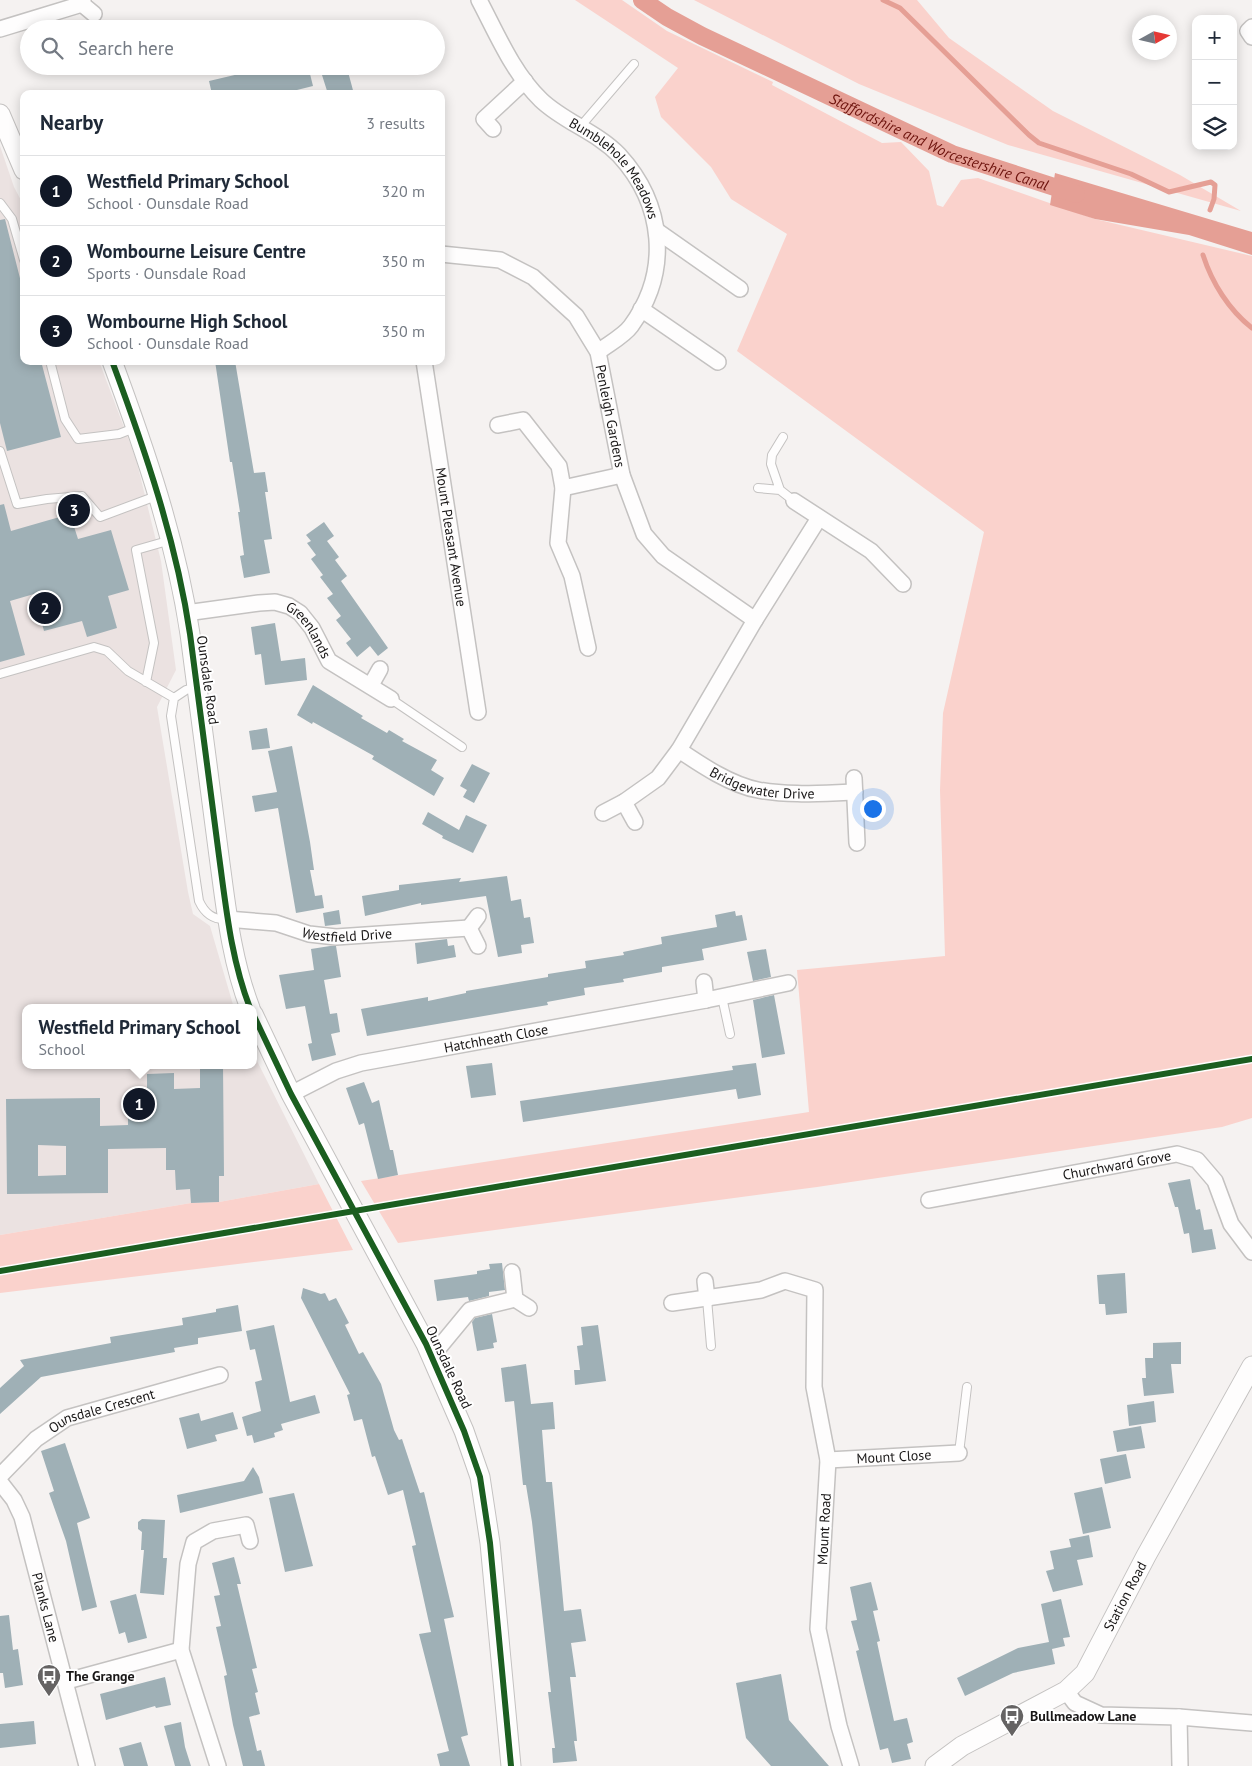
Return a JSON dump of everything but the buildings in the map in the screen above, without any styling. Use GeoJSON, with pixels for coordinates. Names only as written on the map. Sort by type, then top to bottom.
{"type":"FeatureCollection","features":[{"type":"Feature","properties":{"kind":"street","name":"Bumblehole Meadows"},"geometry":{"type":"LineString","coordinates":[[479,0],[516,69],[542,101],[618,154],[640,184],[658,231],[658,260],[641,309],[630,328],[598,352]]}},
{"type":"Feature","properties":{"kind":"street"},"geometry":{"type":"LineString","coordinates":[[28,20],[83,2],[94,14]]}},
{"type":"Feature","properties":{"kind":"street"},"geometry":{"type":"LineString","coordinates":[[0,29],[20,22]]}},
{"type":"Feature","properties":{"kind":"street"},"geometry":{"type":"LineString","coordinates":[[1252,27],[1248,31],[1252,37]]}},
{"type":"Feature","properties":{"kind":"street"},"geometry":{"type":"LineString","coordinates":[[493,129],[484,119],[525,81]]}},
{"type":"Feature","properties":{"kind":"street"},"geometry":{"type":"LineString","coordinates":[[0,114],[20,161]]}},
{"type":"Feature","properties":{"kind":"street"},"geometry":{"type":"LineString","coordinates":[[658,231],[740,289]]}},
{"type":"Feature","properties":{"kind":"street","name":"Penleigh Gardens"},"geometry":{"type":"LineString","coordinates":[[445,254],[500,260],[533,277],[576,316],[598,352],[622,475],[644,534],[664,556],[754,620]]}},
{"type":"Feature","properties":{"kind":"street"},"geometry":{"type":"LineString","coordinates":[[641,309],[718,362]]}},
{"type":"Feature","properties":{"kind":"street","name":"Ounsdale Road"},"geometry":{"type":"LineString","coordinates":[[113,365],[137,428],[171,540],[186,613],[228,919],[239,973],[249,1004]]}},
{"type":"Feature","properties":{"kind":"street","name":"Mount Pleasant Avenue"},"geometry":{"type":"LineString","coordinates":[[425,365],[478,712]]}},
{"type":"Feature","properties":{"kind":"street"},"geometry":{"type":"LineString","coordinates":[[498,425],[523,420],[559,466],[563,488],[558,543],[572,576],[588,648]]}},
{"type":"Feature","properties":{"kind":"street"},"geometry":{"type":"LineString","coordinates":[[563,488],[622,475]]}},
{"type":"Feature","properties":{"kind":"street"},"geometry":{"type":"LineString","coordinates":[[794,501],[871,551],[903,584]]}},
{"type":"Feature","properties":{"kind":"street"},"geometry":{"type":"LineString","coordinates":[[602,813],[624,802],[658,778],[679,750],[754,620],[819,518]]}},
{"type":"Feature","properties":{"kind":"street","name":"Greenlands"},"geometry":{"type":"LineString","coordinates":[[186,613],[275,602],[289,606],[300,613],[312,628],[329,661],[339,669],[371,685],[391,698]]}},
{"type":"Feature","properties":{"kind":"street"},"geometry":{"type":"LineString","coordinates":[[371,685],[380,669]]}},
{"type":"Feature","properties":{"kind":"street","name":"Bridgewater Drive"},"geometry":{"type":"LineString","coordinates":[[679,750],[707,769],[756,790],[791,793],[855,785],[857,842]]}},
{"type":"Feature","properties":{"kind":"street"},"geometry":{"type":"LineString","coordinates":[[624,802],[636,822]]}},
{"type":"Feature","properties":{"kind":"street"},"geometry":{"type":"LineString","coordinates":[[478,916],[468,928],[478,946]]}},
{"type":"Feature","properties":{"kind":"street","name":"Westfield Drive"},"geometry":{"type":"LineString","coordinates":[[228,919],[276,923],[310,934],[336,937],[468,928]]}},
{"type":"Feature","properties":{"kind":"street"},"geometry":{"type":"LineString","coordinates":[[704,982],[706,1000]]}},
{"type":"Feature","properties":{"kind":"street","name":"Hatchheath Close"},"geometry":{"type":"LineString","coordinates":[[291,1094],[336,1071],[362,1063],[722,997],[788,983]]}},
{"type":"Feature","properties":{"kind":"street","name":"Ounsdale Road"},"geometry":{"type":"LineString","coordinates":[[257,1022],[291,1094],[343,1186],[432,1356],[461,1422],[480,1477],[490,1543],[511,1766]]}},
{"type":"Feature","properties":{"kind":"street","name":"Churchward Grove"},"geometry":{"type":"LineString","coordinates":[[929,1200],[1177,1154],[1197,1160],[1215,1181],[1231,1224],[1252,1252]]}},
{"type":"Feature","properties":{"kind":"street"},"geometry":{"type":"LineString","coordinates":[[512,1272],[515,1299]]}},
{"type":"Feature","properties":{"kind":"street"},"geometry":{"type":"LineString","coordinates":[[672,1303],[707,1299],[705,1281]]}},
{"type":"Feature","properties":{"kind":"street","name":"Mount Road"},"geometry":{"type":"LineString","coordinates":[[707,1299],[761,1290],[786,1281],[814,1290],[814,1386],[828,1460],[818,1629],[839,1726],[851,1766]]}},
{"type":"Feature","properties":{"kind":"street"},"geometry":{"type":"LineString","coordinates":[[432,1356],[470,1310],[515,1299],[529,1308]]}},
{"type":"Feature","properties":{"kind":"street","name":"Station Road"},"geometry":{"type":"LineString","coordinates":[[935,1766],[962,1746],[1066,1691],[1085,1673],[1146,1556],[1252,1366]]}},
{"type":"Feature","properties":{"kind":"street","name":"Ounsdale Crescent"},"geometry":{"type":"LineString","coordinates":[[0,1476],[36,1439],[67,1418],[220,1375]]}},
{"type":"Feature","properties":{"kind":"street","name":"Mount Close"},"geometry":{"type":"LineString","coordinates":[[828,1460],[959,1453]]}},
{"type":"Feature","properties":{"kind":"street","name":"Planks Lane"},"geometry":{"type":"LineString","coordinates":[[0,1482],[14,1500],[22,1518],[67,1681],[85,1766]]}},
{"type":"Feature","properties":{"kind":"street"},"geometry":{"type":"LineString","coordinates":[[218,1766],[181,1650],[188,1564],[194,1542],[213,1531],[246,1525],[250,1541]]}},
{"type":"Feature","properties":{"kind":"street"},"geometry":{"type":"LineString","coordinates":[[67,1681],[181,1650]]}},
{"type":"Feature","properties":{"kind":"street"},"geometry":{"type":"LineString","coordinates":[[1066,1691],[1075,1703],[1101,1716],[1179,1717],[1252,1723]]}},
{"type":"Feature","properties":{"kind":"street"},"geometry":{"type":"LineString","coordinates":[[1179,1717],[1180,1766]]}},
{"type":"Feature","properties":{"kind":"lane"},"geometry":{"type":"LineString","coordinates":[[580,127],[634,64]]}},
{"type":"Feature","properties":{"kind":"lane"},"geometry":{"type":"LineString","coordinates":[[0,203],[12,219],[20,246]]}},
{"type":"Feature","properties":{"kind":"lane"},"geometry":{"type":"LineString","coordinates":[[51,365],[65,419],[78,439],[119,434],[137,428]]}},
{"type":"Feature","properties":{"kind":"lane"},"geometry":{"type":"LineString","coordinates":[[783,437],[772,455],[771,464],[780,490],[794,501]]}},
{"type":"Feature","properties":{"kind":"lane"},"geometry":{"type":"LineString","coordinates":[[0,451],[18,504],[47,498],[82,496],[100,517],[158,495]]}},
{"type":"Feature","properties":{"kind":"lane"},"geometry":{"type":"LineString","coordinates":[[758,488],[780,490]]}},
{"type":"Feature","properties":{"kind":"lane"},"geometry":{"type":"LineString","coordinates":[[146,682],[154,643],[136,550],[171,540]]}},
{"type":"Feature","properties":{"kind":"lane"},"geometry":{"type":"LineString","coordinates":[[0,674],[94,647],[106,651],[128,671],[174,698]]}},
{"type":"Feature","properties":{"kind":"lane"},"geometry":{"type":"LineString","coordinates":[[197,687],[186,690],[174,698],[171,716],[199,901],[208,915],[217,920],[228,919]]}},
{"type":"Feature","properties":{"kind":"lane"},"geometry":{"type":"LineString","coordinates":[[391,698],[462,747]]}},
{"type":"Feature","properties":{"kind":"lane"},"geometry":{"type":"LineString","coordinates":[[722,997],[730,1034]]}},
{"type":"Feature","properties":{"kind":"lane"},"geometry":{"type":"LineString","coordinates":[[707,1299],[711,1346]]}},
{"type":"Feature","properties":{"kind":"lane"},"geometry":{"type":"LineString","coordinates":[[959,1453],[967,1387]]}},
{"type":"Feature","properties":{"kind":"shaded area"},"geometry":{"type":"Polygon","coordinates":[[[575,0],[622,0],[667,31],[773,82],[772,85],[882,143],[901,142],[929,171],[937,205],[943,207],[961,180],[978,178],[1095,219],[1252,256],[1252,1118],[1222,1127],[817,1187],[398,1243],[361,1181],[809,1112],[797,970],[945,956],[940,790],[943,713],[984,532],[737,351],[787,234],[731,199],[711,167],[661,117],[655,97],[678,68],[575,0]]]}},
{"type":"Feature","properties":{"kind":"shaded area"},"geometry":{"type":"Polygon","coordinates":[[[694,0],[917,0],[949,38],[1053,111],[1180,175],[1241,211],[1008,145],[859,84],[694,0]]]}},
{"type":"Feature","properties":{"kind":"shaded area"},"geometry":{"type":"Polygon","coordinates":[[[0,146],[14,187],[20,198],[20,365],[101,365],[136,459],[161,561],[176,670],[157,707],[188,892],[193,914],[210,926],[233,1004],[22,1004],[22,1069],[257,1069],[257,1061],[319,1184],[219,1202],[191,1203],[0,1235],[0,146]]]}},
{"type":"Feature","properties":{"kind":"shaded area"},"geometry":{"type":"Polygon","coordinates":[[[1055,173],[1252,232],[1252,255],[1189,235],[1095,219],[1050,205],[1055,173]]]}},
{"type":"Feature","properties":{"kind":"shaded area"},"geometry":{"type":"Polygon","coordinates":[[[319,1184],[353,1250],[0,1293],[0,1235],[191,1203],[219,1202],[319,1184]]]}},
{"type":"Feature","properties":{"kind":"waterway","name":"Staffordshire and Worcestershire Canal"},"geometry":{"type":"LineString","coordinates":[[642,0],[667,17],[702,36],[952,154],[1076,194]]}},
{"type":"Feature","properties":{"kind":"waterway"},"geometry":{"type":"LineString","coordinates":[[883,0],[900,8],[1039,143],[1131,174],[1169,192],[1211,182],[1215,185],[1214,199],[1210,210]]}},
{"type":"Feature","properties":{"kind":"waterway"},"geometry":{"type":"LineString","coordinates":[[1203,255],[1211,276],[1222,295],[1236,313],[1252,328]]}},
{"type":"Feature","properties":{"kind":"cycle path"},"geometry":{"type":"LineString","coordinates":[[113,365],[158,496],[177,564],[190,634],[227,914],[238,971],[249,1004]]}},
{"type":"Feature","properties":{"kind":"cycle path"},"geometry":{"type":"LineString","coordinates":[[257,1022],[291,1094],[426,1344],[464,1431],[480,1477],[490,1543],[511,1766]]}},
{"type":"Feature","properties":{"kind":"cycle path"},"geometry":{"type":"LineString","coordinates":[[0,1271],[1252,1059]]}},
{"type":"Feature","properties":{"kind":"place","name":"Wombourne High School"},"geometry":{"type":"Point","coordinates":[74,510]}},
{"type":"Feature","properties":{"kind":"place","name":"Wombourne Leisure Centre"},"geometry":{"type":"Point","coordinates":[45,608]}},
{"type":"Feature","properties":{"kind":"place","name":"Westfield Primary School"},"geometry":{"type":"Point","coordinates":[139,1104]}},
{"type":"Feature","properties":{"kind":"place","name":"The Grange"},"geometry":{"type":"Point","coordinates":[49,1697]}},
{"type":"Feature","properties":{"kind":"place","name":"Bullmeadow Lane"},"geometry":{"type":"Point","coordinates":[1012,1737]}}]}
